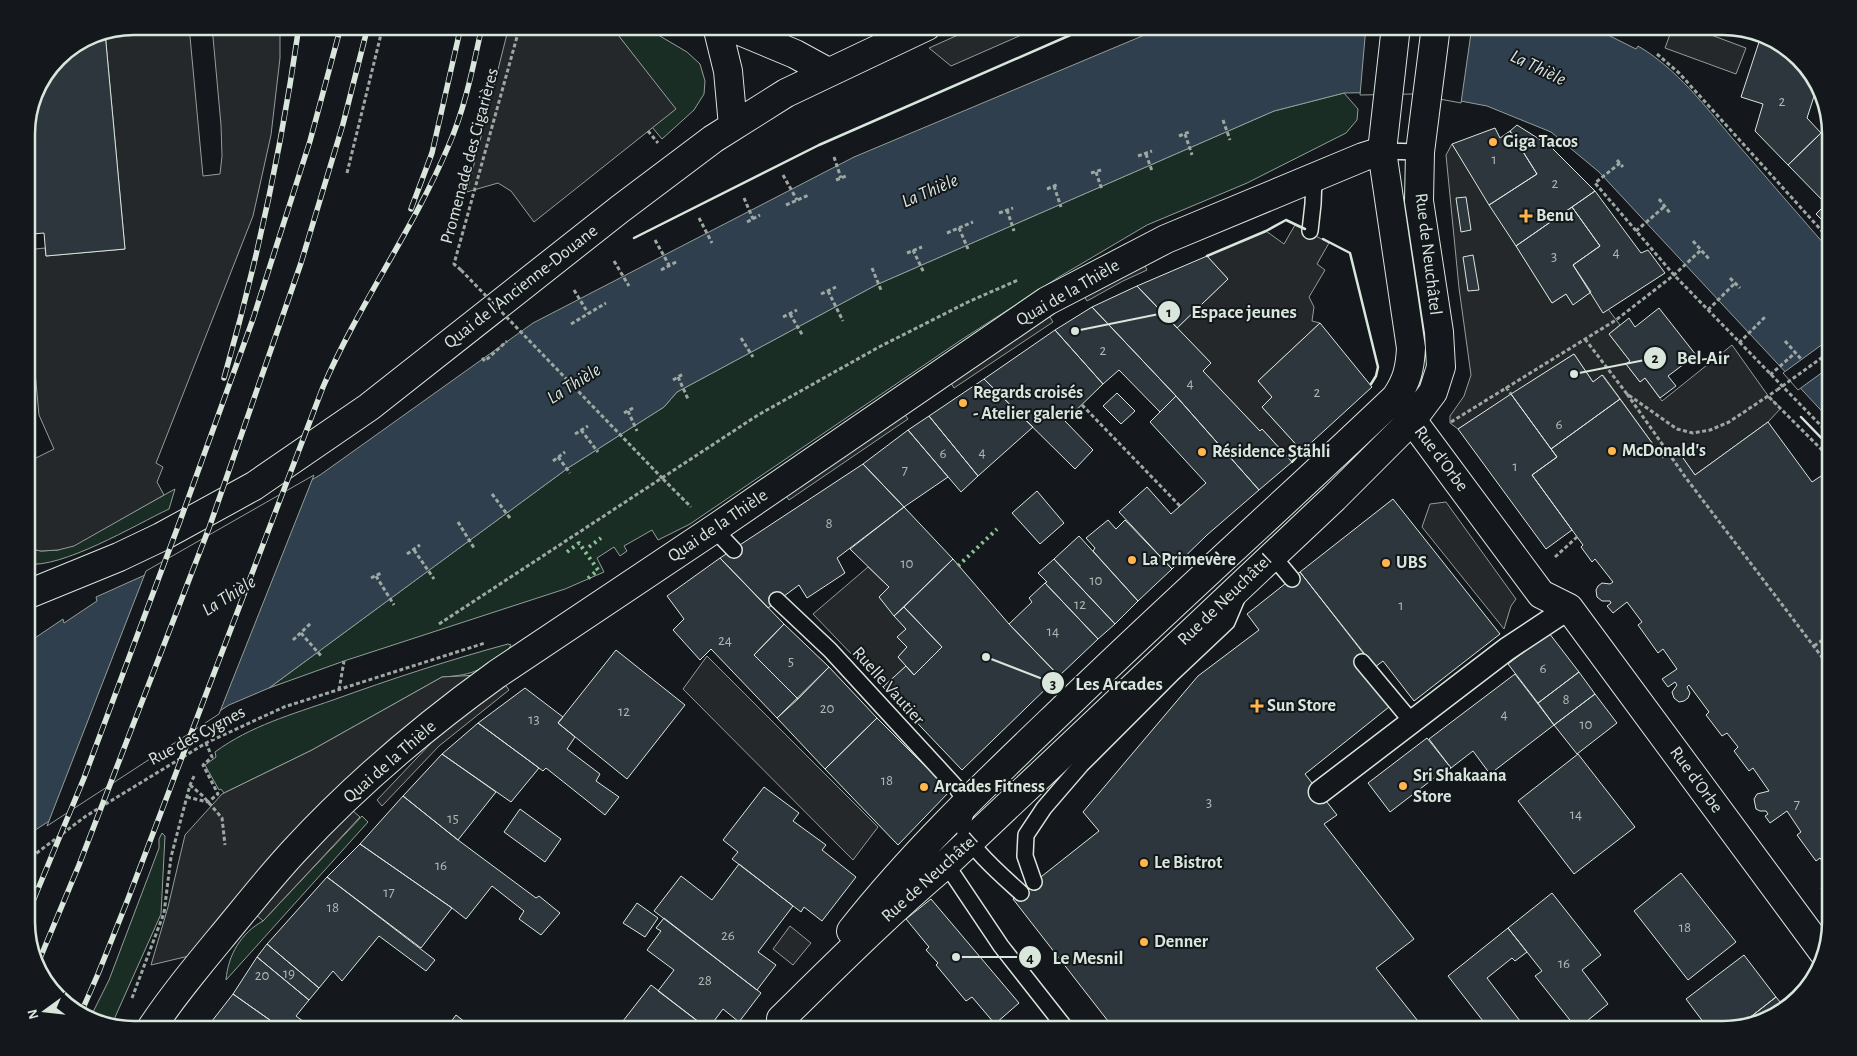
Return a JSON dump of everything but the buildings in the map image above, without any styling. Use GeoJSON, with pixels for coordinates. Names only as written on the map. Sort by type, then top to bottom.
{"type":"FeatureCollection","features":[{"type":"Feature","properties":{"kind":"street"},"geometry":{"type":"LineString","coordinates":[[719,35],[728,71],[733,126]]}},
{"type":"Feature","properties":{"kind":"street"},"geometry":{"type":"LineString","coordinates":[[750,35],[795,54],[828,72]]}},
{"type":"Feature","properties":{"kind":"street","name":"Quai de l'Ancienne-Douane"},"geometry":{"type":"LineString","coordinates":[[35,591],[119,557],[161,537],[254,486],[360,413],[620,209],[733,126],[786,93],[908,35]]}},
{"type":"Feature","properties":{"kind":"street","name":"Rue de Neuchâtel"},"geometry":{"type":"LineString","coordinates":[[778,1021],[886,888],[968,800],[1139,636],[1315,474],[1396,397],[1405,385],[1410,368],[1411,348],[1382,151],[1395,35]]}},
{"type":"Feature","properties":{"kind":"street","name":"Rue de Neuchâtel"},"geometry":{"type":"LineString","coordinates":[[779,1021],[842,959],[970,842],[1334,498],[1412,420],[1433,392],[1441,367],[1439,332],[1419,201],[1420,152],[1435,35]]}},
{"type":"Feature","properties":{"kind":"street","name":"Quai de la Thièle"},"geometry":{"type":"LineString","coordinates":[[156,1021],[249,903],[295,850],[358,788],[467,696],[706,521],[1047,301],[1166,239],[1363,157],[1382,151]]}},
{"type":"Feature","properties":{"kind":"street","name":"Rue d'Orbe"},"geometry":{"type":"LineString","coordinates":[[1396,397],[1540,594],[1569,608],[1819,947]]}},
{"type":"Feature","properties":{"kind":"street"},"geometry":{"type":"LineString","coordinates":[[1320,792],[1507,649],[1569,608]]}},
{"type":"Feature","properties":{"kind":"lane"},"geometry":{"type":"LineString","coordinates":[[1382,151],[1420,152]]}},
{"type":"Feature","properties":{"kind":"lane"},"geometry":{"type":"LineString","coordinates":[[1310,231],[1314,177]]}},
{"type":"Feature","properties":{"kind":"lane"},"geometry":{"type":"LineString","coordinates":[[706,521],[734,550]]}},
{"type":"Feature","properties":{"kind":"lane"},"geometry":{"type":"LineString","coordinates":[[1272,555],[1292,579]]}},
{"type":"Feature","properties":{"kind":"lane"},"geometry":{"type":"LineString","coordinates":[[1034,882],[1025,856],[1026,835],[1044,808],[1088,759],[1174,672],[1227,622],[1243,583]]}},
{"type":"Feature","properties":{"kind":"lane","name":"Ruelle Vautier"},"geometry":{"type":"LineString","coordinates":[[777,600],[835,646],[968,800]]}},
{"type":"Feature","properties":{"kind":"lane"},"geometry":{"type":"LineString","coordinates":[[1362,662],[1412,722]]}},
{"type":"Feature","properties":{"kind":"lane"},"geometry":{"type":"LineString","coordinates":[[968,800],[964,818],[964,831],[970,842],[1021,893]]}},
{"type":"Feature","properties":{"kind":"lane"},"geometry":{"type":"LineString","coordinates":[[968,800],[949,828],[945,841],[944,859],[946,864],[1001,946],[1059,1021]]}},
{"type":"Feature","properties":{"kind":"path"},"geometry":{"type":"LineString","coordinates":[[347,173],[381,35]]}},
{"type":"Feature","properties":{"kind":"path","name":"Promenade des Cigarières"},"geometry":{"type":"LineString","coordinates":[[518,35],[454,264],[706,521]]}},
{"type":"Feature","properties":{"kind":"path"},"geometry":{"type":"LineString","coordinates":[[1658,54],[1678,73],[1822,231]]}},
{"type":"Feature","properties":{"kind":"path"},"geometry":{"type":"LineString","coordinates":[[1223,120],[1230,140]]}},
{"type":"Feature","properties":{"kind":"path"},"geometry":{"type":"LineString","coordinates":[[648,131],[661,148]]}},
{"type":"Feature","properties":{"kind":"path"},"geometry":{"type":"LineString","coordinates":[[1179,136],[1189,132]]}},
{"type":"Feature","properties":{"kind":"path"},"geometry":{"type":"LineString","coordinates":[[1184,134],[1192,156]]}},
{"type":"Feature","properties":{"kind":"path"},"geometry":{"type":"LineString","coordinates":[[1138,156],[1152,151]]}},
{"type":"Feature","properties":{"kind":"path"},"geometry":{"type":"LineString","coordinates":[[1146,154],[1152,172]]}},
{"type":"Feature","properties":{"kind":"path"},"geometry":{"type":"LineString","coordinates":[[834,157],[839,179],[846,176]]}},
{"type":"Feature","properties":{"kind":"path"},"geometry":{"type":"LineString","coordinates":[[1620,163],[1595,183],[1674,275],[1822,427]]}},
{"type":"Feature","properties":{"kind":"path"},"geometry":{"type":"LineString","coordinates":[[1091,173],[1101,170]]}},
{"type":"Feature","properties":{"kind":"path"},"geometry":{"type":"LineString","coordinates":[[1096,172],[1102,190]]}},
{"type":"Feature","properties":{"kind":"path"},"geometry":{"type":"LineString","coordinates":[[783,175],[797,200]]}},
{"type":"Feature","properties":{"kind":"path"},"geometry":{"type":"LineString","coordinates":[[1047,189],[1059,184]]}},
{"type":"Feature","properties":{"kind":"path"},"geometry":{"type":"LineString","coordinates":[[1054,186],[1061,207]]}},
{"type":"Feature","properties":{"kind":"path"},"geometry":{"type":"LineString","coordinates":[[786,206],[809,195]]}},
{"type":"Feature","properties":{"kind":"path"},"geometry":{"type":"LineString","coordinates":[[744,198],[753,219]]}},
{"type":"Feature","properties":{"kind":"path"},"geometry":{"type":"LineString","coordinates":[[1659,199],[1670,213]]}},
{"type":"Feature","properties":{"kind":"path"},"geometry":{"type":"LineString","coordinates":[[1636,231],[1665,206]]}},
{"type":"Feature","properties":{"kind":"path"},"geometry":{"type":"LineString","coordinates":[[999,213],[1013,208]]}},
{"type":"Feature","properties":{"kind":"path"},"geometry":{"type":"LineString","coordinates":[[1007,210],[1014,231]]}},
{"type":"Feature","properties":{"kind":"path"},"geometry":{"type":"LineString","coordinates":[[746,222],[760,215]]}},
{"type":"Feature","properties":{"kind":"path"},"geometry":{"type":"LineString","coordinates":[[699,218],[712,243]]}},
{"type":"Feature","properties":{"kind":"path"},"geometry":{"type":"LineString","coordinates":[[947,232],[973,222]]}},
{"type":"Feature","properties":{"kind":"path"},"geometry":{"type":"LineString","coordinates":[[959,228],[968,249]]}},
{"type":"Feature","properties":{"kind":"path"},"geometry":{"type":"LineString","coordinates":[[655,240],[669,265]]}},
{"type":"Feature","properties":{"kind":"path"},"geometry":{"type":"LineString","coordinates":[[1693,242],[1710,260]]}},
{"type":"Feature","properties":{"kind":"path"},"geometry":{"type":"LineString","coordinates":[[907,253],[922,246]]}},
{"type":"Feature","properties":{"kind":"path"},"geometry":{"type":"LineString","coordinates":[[913,250],[924,273]]}},
{"type":"Feature","properties":{"kind":"path"},"geometry":{"type":"LineString","coordinates":[[1450,423],[1616,320],[1674,275],[1701,250]]}},
{"type":"Feature","properties":{"kind":"path"},"geometry":{"type":"LineString","coordinates":[[614,260],[629,286]]}},
{"type":"Feature","properties":{"kind":"path"},"geometry":{"type":"LineString","coordinates":[[661,270],[678,260]]}},
{"type":"Feature","properties":{"kind":"path"},"geometry":{"type":"LineString","coordinates":[[872,268],[881,290]]}},
{"type":"Feature","properties":{"kind":"path"},"geometry":{"type":"LineString","coordinates":[[1730,278],[1740,288]]}},
{"type":"Feature","properties":{"kind":"path"},"geometry":{"type":"LineString","coordinates":[[440,624],[758,415],[879,347],[968,302],[1022,279]]}},
{"type":"Feature","properties":{"kind":"path"},"geometry":{"type":"LineString","coordinates":[[1708,310],[1735,283]]}},
{"type":"Feature","properties":{"kind":"path"},"geometry":{"type":"LineString","coordinates":[[821,294],[836,287]]}},
{"type":"Feature","properties":{"kind":"path"},"geometry":{"type":"LineString","coordinates":[[574,290],[588,313]]}},
{"type":"Feature","properties":{"kind":"path"},"geometry":{"type":"LineString","coordinates":[[828,291],[843,321]]}},
{"type":"Feature","properties":{"kind":"path"},"geometry":{"type":"LineString","coordinates":[[571,324],[606,304]]}},
{"type":"Feature","properties":{"kind":"path"},"geometry":{"type":"LineString","coordinates":[[783,317],[797,310]]}},
{"type":"Feature","properties":{"kind":"path"},"geometry":{"type":"LineString","coordinates":[[790,314],[803,336]]}},
{"type":"Feature","properties":{"kind":"path"},"geometry":{"type":"LineString","coordinates":[[1739,343],[1765,317]]}},
{"type":"Feature","properties":{"kind":"path"},"geometry":{"type":"LineString","coordinates":[[740,338],[753,357]]}},
{"type":"Feature","properties":{"kind":"path"},"geometry":{"type":"LineString","coordinates":[[1585,339],[1627,394],[1686,478],[1822,657]]}},
{"type":"Feature","properties":{"kind":"path"},"geometry":{"type":"LineString","coordinates":[[1785,341],[1802,360]]}},
{"type":"Feature","properties":{"kind":"path"},"geometry":{"type":"LineString","coordinates":[[1770,375],[1795,353]]}},
{"type":"Feature","properties":{"kind":"path"},"geometry":{"type":"LineString","coordinates":[[1627,394],[1677,429],[1693,432],[1710,430],[1729,422],[1822,358]]}},
{"type":"Feature","properties":{"kind":"path"},"geometry":{"type":"LineString","coordinates":[[673,380],[683,374]]}},
{"type":"Feature","properties":{"kind":"path"},"geometry":{"type":"LineString","coordinates":[[678,377],[688,399]]}},
{"type":"Feature","properties":{"kind":"path"},"geometry":{"type":"LineString","coordinates":[[1506,387],[1511,394]]}},
{"type":"Feature","properties":{"kind":"path"},"geometry":{"type":"LineString","coordinates":[[1769,396],[1822,450]]}},
{"type":"Feature","properties":{"kind":"path"},"geometry":{"type":"LineString","coordinates":[[1082,404],[1180,506]]}},
{"type":"Feature","properties":{"kind":"path"},"geometry":{"type":"LineString","coordinates":[[624,413],[633,408]]}},
{"type":"Feature","properties":{"kind":"path"},"geometry":{"type":"LineString","coordinates":[[628,411],[637,431]]}},
{"type":"Feature","properties":{"kind":"path"},"geometry":{"type":"LineString","coordinates":[[575,434],[588,426]]}},
{"type":"Feature","properties":{"kind":"path"},"geometry":{"type":"LineString","coordinates":[[581,430],[598,452]]}},
{"type":"Feature","properties":{"kind":"path"},"geometry":{"type":"LineString","coordinates":[[553,461],[565,452]]}},
{"type":"Feature","properties":{"kind":"path"},"geometry":{"type":"LineString","coordinates":[[558,457],[570,473]]}},
{"type":"Feature","properties":{"kind":"path"},"geometry":{"type":"LineString","coordinates":[[492,494],[510,518]]}},
{"type":"Feature","properties":{"kind":"path"},"geometry":{"type":"LineString","coordinates":[[458,522],[474,548]]}},
{"type":"Feature","properties":{"kind":"path"},"geometry":{"type":"LineString","coordinates":[[1555,557],[1577,537]]}},
{"type":"Feature","properties":{"kind":"path"},"geometry":{"type":"LineString","coordinates":[[408,554],[420,545]]}},
{"type":"Feature","properties":{"kind":"path"},"geometry":{"type":"LineString","coordinates":[[414,550],[434,579]]}},
{"type":"Feature","properties":{"kind":"path"},"geometry":{"type":"LineString","coordinates":[[371,578],[380,574]]}},
{"type":"Feature","properties":{"kind":"path"},"geometry":{"type":"LineString","coordinates":[[376,576],[394,605]]}},
{"type":"Feature","properties":{"kind":"path"},"geometry":{"type":"LineString","coordinates":[[293,640],[311,623]]}},
{"type":"Feature","properties":{"kind":"path"},"geometry":{"type":"LineString","coordinates":[[301,633],[322,657]]}},
{"type":"Feature","properties":{"kind":"path"},"geometry":{"type":"LineString","coordinates":[[1814,646],[1822,640]]}},
{"type":"Feature","properties":{"kind":"path"},"geometry":{"type":"LineString","coordinates":[[339,690],[344,661]]}},
{"type":"Feature","properties":{"kind":"path","name":"Rue des Cygnes"},"geometry":{"type":"LineString","coordinates":[[35,854],[86,816],[206,743],[284,708],[398,670]]}},
{"type":"Feature","properties":{"kind":"path"},"geometry":{"type":"LineString","coordinates":[[206,743],[212,757],[202,765],[218,794],[208,802]]}},
{"type":"Feature","properties":{"kind":"path"},"geometry":{"type":"LineString","coordinates":[[132,1000],[164,913],[171,857],[190,785],[195,774]]}},
{"type":"Feature","properties":{"kind":"path"},"geometry":{"type":"LineString","coordinates":[[190,785],[222,818],[225,845]]}},
{"type":"Feature","properties":{"kind":"path"},"geometry":{"type":"LineString","coordinates":[[187,797],[208,802]]}},
{"type":"Feature","properties":{"kind":"green space"},"geometry":{"type":"Polygon","coordinates":[[[618,35],[658,35],[687,52],[700,64],[705,81],[704,94],[694,110],[662,139],[652,127],[675,109],[618,35]]]}},
{"type":"Feature","properties":{"kind":"green space"},"geometry":{"type":"Polygon","coordinates":[[[1344,93],[1358,109],[1357,120],[1346,133],[1247,183],[1147,225],[1059,277],[961,340],[690,524],[658,540],[652,530],[624,546],[627,551],[620,556],[614,547],[597,558],[604,572],[565,589],[344,661],[269,688],[568,468],[664,407],[677,392],[876,285],[1274,111],[1344,93]]]}},
{"type":"Feature","properties":{"kind":"green space"},"geometry":{"type":"Polygon","coordinates":[[[175,489],[169,509],[78,553],[59,560],[35,564],[35,550],[58,550],[97,532],[175,489]]]}},
{"type":"Feature","properties":{"kind":"green space"},"geometry":{"type":"Polygon","coordinates":[[[508,644],[511,645],[508,650],[478,670],[463,675],[442,677],[312,750],[224,793],[221,789],[219,790],[205,765],[216,757],[215,752],[228,743],[272,722],[398,677],[508,644]]]}},
{"type":"Feature","properties":{"kind":"green space"},"geometry":{"type":"Polygon","coordinates":[[[362,816],[368,822],[226,980],[233,954],[242,938],[263,921],[362,816]]]}},
{"type":"Feature","properties":{"kind":"green space"},"geometry":{"type":"Polygon","coordinates":[[[162,833],[165,836],[161,914],[114,1019],[108,1018],[93,1012],[109,980],[159,848],[159,839],[162,833]]]}},
{"type":"Feature","properties":{"kind":"shaded area"},"geometry":{"type":"Polygon","coordinates":[[[127,35],[190,35],[203,176],[220,174],[222,156],[213,35],[280,35],[280,58],[271,135],[253,216],[156,463],[163,467],[157,482],[164,495],[74,546],[58,550],[35,550],[35,458],[54,449],[39,415],[35,372],[35,249],[45,248],[46,256],[125,249],[106,39],[127,35]]]}},
{"type":"Feature","properties":{"kind":"shaded area"},"geometry":{"type":"Polygon","coordinates":[[[507,35],[618,35],[676,109],[534,222],[511,191],[498,183],[467,192],[507,35]]]}},
{"type":"Feature","properties":{"kind":"shaded area"},"geometry":{"type":"Polygon","coordinates":[[[958,35],[1022,35],[951,66],[929,48],[958,35]]]}},
{"type":"Feature","properties":{"kind":"shaded area"},"geometry":{"type":"Polygon","coordinates":[[[1670,35],[1711,35],[1746,48],[1736,74],[1665,48],[1670,35]]]}},
{"type":"Feature","properties":{"kind":"shaded area"},"geometry":{"type":"Polygon","coordinates":[[[1452,144],[1552,303],[1566,294],[1573,304],[1591,292],[1608,309],[1620,325],[1609,334],[1630,361],[1626,364],[1640,382],[1645,378],[1662,401],[1732,345],[1769,397],[1781,408],[1768,422],[1695,475],[1676,449],[1663,458],[1603,375],[1593,382],[1574,354],[1458,429],[1450,423],[1450,416],[1464,396],[1471,375],[1459,288],[1446,155],[1452,144]]]}},
{"type":"Feature","properties":{"kind":"shaded area"},"geometry":{"type":"Polygon","coordinates":[[[1295,225],[1329,243],[1317,264],[1325,270],[1309,297],[1314,307],[1312,321],[1320,323],[1258,381],[1272,397],[1262,407],[1302,451],[1292,462],[1262,429],[1260,431],[1203,371],[1211,363],[1177,328],[1228,279],[1207,256],[1266,231],[1284,244],[1295,225]]]}},
{"type":"Feature","properties":{"kind":"shaded area"},"geometry":{"type":"Polygon","coordinates":[[[1143,262],[1147,270],[1087,301],[1082,293],[1143,262]]]}},
{"type":"Feature","properties":{"kind":"shaded area"},"geometry":{"type":"Polygon","coordinates":[[[1048,314],[1053,322],[954,388],[949,380],[1048,314]]]}},
{"type":"Feature","properties":{"kind":"shaded area"},"geometry":{"type":"Polygon","coordinates":[[[903,412],[908,419],[789,500],[784,493],[903,412]]]}},
{"type":"Feature","properties":{"kind":"shaded area"},"geometry":{"type":"Polygon","coordinates":[[[1446,502],[1516,599],[1511,606],[1504,629],[1422,527],[1430,504],[1446,502]]]}},
{"type":"Feature","properties":{"kind":"shaded area"},"geometry":{"type":"Polygon","coordinates":[[[868,567],[889,587],[879,597],[906,629],[898,637],[907,647],[898,657],[906,666],[883,687],[813,614],[868,567]]]}},
{"type":"Feature","properties":{"kind":"shaded area"},"geometry":{"type":"Polygon","coordinates":[[[707,656],[878,827],[853,860],[683,689],[707,656]]]}},
{"type":"Feature","properties":{"kind":"shaded area"},"geometry":{"type":"Polygon","coordinates":[[[497,674],[467,696],[210,951],[151,965],[168,907],[185,835],[222,794],[312,750],[442,677],[497,674]]]}},
{"type":"Feature","properties":{"kind":"shaded area"},"geometry":{"type":"Polygon","coordinates":[[[504,683],[509,690],[439,746],[382,806],[377,800],[434,740],[504,683]]]}},
{"type":"Feature","properties":{"kind":"shaded area"},"geometry":{"type":"Polygon","coordinates":[[[352,810],[360,817],[263,921],[254,913],[352,810]]]}},
{"type":"Feature","properties":{"kind":"shaded area"},"geometry":{"type":"Polygon","coordinates":[[[790,926],[811,943],[793,965],[773,949],[790,926]]]}},
{"type":"Feature","properties":{"kind":"water","name":"La Thièle"},"geometry":{"type":"Polygon","coordinates":[[[1145,35],[1608,35],[1636,49],[1638,46],[1677,76],[1701,101],[1822,242],[1822,411],[1599,172],[1551,132],[1487,106],[1413,92],[1344,93],[1274,111],[876,285],[677,392],[664,407],[568,468],[269,688],[229,705],[35,830],[35,638],[63,619],[64,623],[97,601],[96,597],[145,575],[320,475],[533,323],[854,157],[1145,35]]]}},
{"type":"Feature","properties":{"kind":"pier"},"geometry":{"type":"Polygon","coordinates":[[[1365,35],[1471,35],[1461,103],[1413,94],[1360,95],[1365,35]]]}},
{"type":"Feature","properties":{"kind":"pier"},"geometry":{"type":"Polygon","coordinates":[[[1822,345],[1822,373],[1798,390],[1783,373],[1822,345]]]}},
{"type":"Feature","properties":{"kind":"pier"},"geometry":{"type":"Polygon","coordinates":[[[314,475],[219,714],[47,826],[146,571],[314,475]]]}},
{"type":"Feature","properties":{"kind":"railway"},"geometry":{"type":"LineString","coordinates":[[224,378],[268,203],[298,35]]}},
{"type":"Feature","properties":{"kind":"railway"},"geometry":{"type":"LineString","coordinates":[[35,896],[84,778],[253,319],[310,141],[339,35]]}},
{"type":"Feature","properties":{"kind":"railway"},"geometry":{"type":"LineString","coordinates":[[41,956],[79,865],[209,528],[301,263],[343,124],[366,35]]}},
{"type":"Feature","properties":{"kind":"railway"},"geometry":{"type":"LineString","coordinates":[[411,209],[432,153],[459,35]]}},
{"type":"Feature","properties":{"kind":"railway"},"geometry":{"type":"LineString","coordinates":[[83,1008],[128,899],[323,387],[353,326],[419,208],[454,133],[468,88],[480,35]]}},
{"type":"Feature","properties":{"kind":"hedge"},"geometry":{"type":"LineString","coordinates":[[958,566],[997,529]]}},
{"type":"Feature","properties":{"kind":"hedge"},"geometry":{"type":"LineString","coordinates":[[589,547],[601,538]]}},
{"type":"Feature","properties":{"kind":"hedge"},"geometry":{"type":"LineString","coordinates":[[567,552],[579,543],[598,570],[586,580]]}},
{"type":"Feature","properties":{"kind":"wall"},"geometry":{"type":"LineString","coordinates":[[634,238],[819,145],[1070,35]]}},
{"type":"Feature","properties":{"kind":"wall"},"geometry":{"type":"LineString","coordinates":[[1207,256],[1266,231],[1286,220],[1305,229]]}},
{"type":"Feature","properties":{"kind":"wall"},"geometry":{"type":"LineString","coordinates":[[1323,239],[1350,253],[1378,367],[1376,376],[1371,384]]}},
{"type":"Feature","properties":{"kind":"wall"},"geometry":{"type":"LineString","coordinates":[[1801,417],[1822,439]]}},
{"type":"Feature","properties":{"kind":"wall"},"geometry":{"type":"LineString","coordinates":[[1292,462],[1302,451]]}},
{"type":"Feature","properties":{"kind":"place","name":"Giga Tacos"},"geometry":{"type":"Point","coordinates":[1493,142]}},
{"type":"Feature","properties":{"kind":"place","name":"Benu"},"geometry":{"type":"Point","coordinates":[1526,216]}},
{"type":"Feature","properties":{"kind":"place","name":"Espace jeunes"},"geometry":{"type":"Point","coordinates":[1075,331]}},
{"type":"Feature","properties":{"kind":"place","name":"Bel-Air"},"geometry":{"type":"Point","coordinates":[1574,374]}},
{"type":"Feature","properties":{"kind":"place","name":"Regards croisés - Atelier galerie"},"geometry":{"type":"Point","coordinates":[963,403]}},
{"type":"Feature","properties":{"kind":"place","name":"McDonald's"},"geometry":{"type":"Point","coordinates":[1612,451]}},
{"type":"Feature","properties":{"kind":"place","name":"Résidence Stähli"},"geometry":{"type":"Point","coordinates":[1202,452]}},
{"type":"Feature","properties":{"kind":"place","name":"La Primevère"},"geometry":{"type":"Point","coordinates":[1132,560]}},
{"type":"Feature","properties":{"kind":"place","name":"UBS"},"geometry":{"type":"Point","coordinates":[1386,563]}},
{"type":"Feature","properties":{"kind":"place","name":"Les Arcades"},"geometry":{"type":"Point","coordinates":[986,657]}},
{"type":"Feature","properties":{"kind":"place","name":"Sun Store"},"geometry":{"type":"Point","coordinates":[1257,706]}},
{"type":"Feature","properties":{"kind":"place","name":"Sri Shakaana Store"},"geometry":{"type":"Point","coordinates":[1403,786]}},
{"type":"Feature","properties":{"kind":"place","name":"Arcades Fitness"},"geometry":{"type":"Point","coordinates":[924,787]}},
{"type":"Feature","properties":{"kind":"place","name":"Le Bistrot"},"geometry":{"type":"Point","coordinates":[1144,863]}},
{"type":"Feature","properties":{"kind":"place","name":"Denner"},"geometry":{"type":"Point","coordinates":[1144,942]}},
{"type":"Feature","properties":{"kind":"place","name":"Le Mesnil"},"geometry":{"type":"Point","coordinates":[956,957]}}]}
